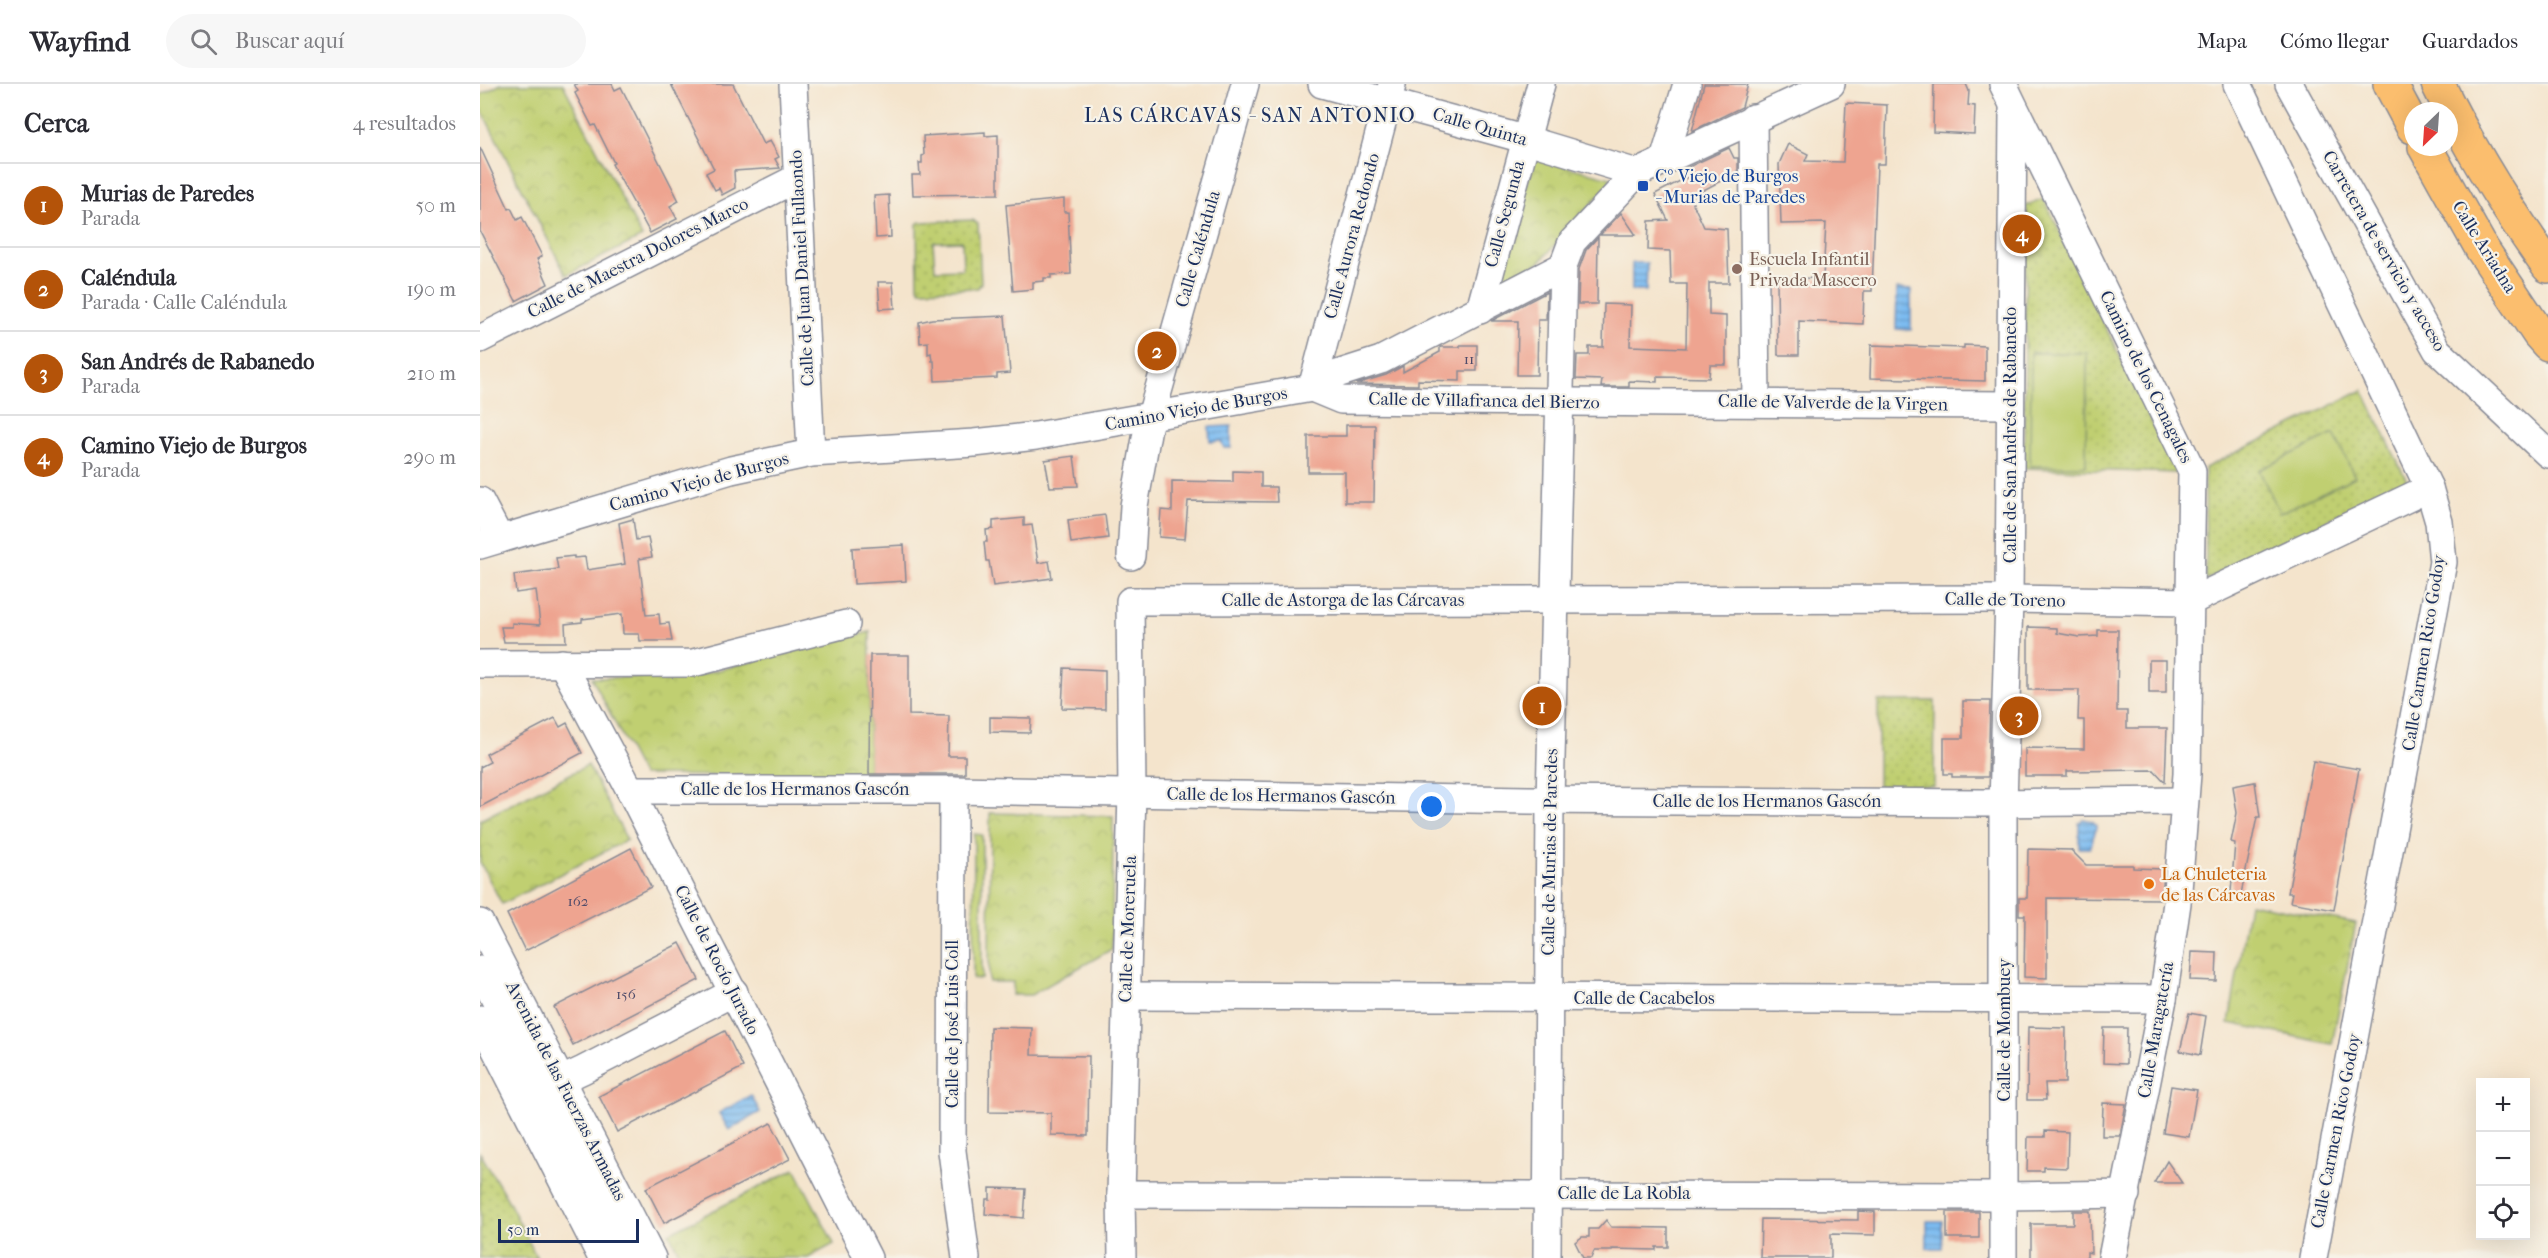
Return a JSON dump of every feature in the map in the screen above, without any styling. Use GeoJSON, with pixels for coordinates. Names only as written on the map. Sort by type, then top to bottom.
{"type":"FeatureCollection","features":[{"type":"Feature","properties":{"kind":"highway"},"geometry":{"type":"LineString","coordinates":[[2390,84],[2404,110]]}},
{"type":"Feature","properties":{"kind":"highway"},"geometry":{"type":"LineString","coordinates":[[2438,84],[2456,120],[2517,223],[2548,266]]}},
{"type":"Feature","properties":{"kind":"highway","name":"Calle Ariadna"},"geometry":{"type":"LineString","coordinates":[[2430,156],[2482,249],[2548,344]]}},
{"type":"Feature","properties":{"kind":"street","name":"Calle de Juan Daniel Fullaondo"},"geometry":{"type":"LineString","coordinates":[[793,84],[811,453]]}},
{"type":"Feature","properties":{"kind":"street","name":"Calle Caléndula"},"geometry":{"type":"LineString","coordinates":[[1131,556],[1134,506],[1152,417],[1245,84]]}},
{"type":"Feature","properties":{"kind":"street","name":"Calle Quinta"},"geometry":{"type":"LineString","coordinates":[[1322,84],[1389,92],[1524,139],[1637,173]]}},
{"type":"Feature","properties":{"kind":"street","name":"Calle Segunda"},"geometry":{"type":"LineString","coordinates":[[1480,310],[1524,139],[1541,84]]}},
{"type":"Feature","properties":{"kind":"street"},"geometry":{"type":"LineString","coordinates":[[1664,160],[1687,84]]}},
{"type":"Feature","properties":{"kind":"street"},"geometry":{"type":"LineString","coordinates":[[1563,266],[1572,242],[1637,173],[1831,84]]}},
{"type":"Feature","properties":{"kind":"street","name":"Calle Carmen Rico Godoy"},"geometry":{"type":"LineString","coordinates":[[2237,84],[2429,488],[2439,522],[2443,562],[2313,1258]]}},
{"type":"Feature","properties":{"kind":"street","name":"Carretera de servicio y acceso"},"geometry":{"type":"LineString","coordinates":[[2289,84],[2437,350],[2548,454]]}},
{"type":"Feature","properties":{"kind":"street","name":"Calle Aurora Redondo"},"geometry":{"type":"LineString","coordinates":[[1312,388],[1389,92]]}},
{"type":"Feature","properties":{"kind":"street","name":"Calle de San Andrés de Rabanedo"},"geometry":{"type":"LineString","coordinates":[[2002,803],[2009,599],[2008,93]]}},
{"type":"Feature","properties":{"kind":"street","name":"Camino de los Cenagales"},"geometry":{"type":"LineString","coordinates":[[2008,93],[2192,471],[2184,801]]}},
{"type":"Feature","properties":{"kind":"street"},"geometry":{"type":"LineString","coordinates":[[1754,118],[1756,402]]}},
{"type":"Feature","properties":{"kind":"street","name":"Calle de Maestra Dolores Marco"},"geometry":{"type":"LineString","coordinates":[[480,339],[797,178]]}},
{"type":"Feature","properties":{"kind":"street","name":"Camino Viejo de Burgos"},"geometry":{"type":"LineString","coordinates":[[490,542],[731,470],[811,453],[974,443],[1036,436],[1312,388],[1334,375],[1381,360],[1563,266]]}},
{"type":"Feature","properties":{"kind":"street","name":"Calle de Murias de Paredes"},"geometry":{"type":"LineString","coordinates":[[1547,1258],[1550,800],[1563,266]]}},
{"type":"Feature","properties":{"kind":"street","name":"Calle de Villafranca del Bierzo"},"geometry":{"type":"LineString","coordinates":[[1312,388],[1341,400],[1657,402]]}},
{"type":"Feature","properties":{"kind":"street","name":"Calle de Valverde de la Virgen"},"geometry":{"type":"LineString","coordinates":[[1657,402],[2009,405]]}},
{"type":"Feature","properties":{"kind":"street","name":"Calle de Toreno"},"geometry":{"type":"LineString","coordinates":[[1556,600],[2009,599],[2189,602],[2429,488]]}},
{"type":"Feature","properties":{"kind":"street"},"geometry":{"type":"LineString","coordinates":[[480,501],[490,542]]}},
{"type":"Feature","properties":{"kind":"street","name":"Calle de Astorga de las Cárcavas"},"geometry":{"type":"LineString","coordinates":[[1130,601],[1556,600]]}},
{"type":"Feature","properties":{"kind":"street","name":"Calle de Moreruela"},"geometry":{"type":"LineString","coordinates":[[1122,1258],[1121,1194],[1132,793],[1130,601]]}},
{"type":"Feature","properties":{"kind":"street"},"geometry":{"type":"LineString","coordinates":[[480,664],[693,663],[846,624]]}},
{"type":"Feature","properties":{"kind":"street","name":"Calle de Rocío Jurado"},"geometry":{"type":"LineString","coordinates":[[562,663],[734,992],[868,1258]]}},
{"type":"Feature","properties":{"kind":"street","name":"Calle de los Hermanos Gascón"},"geometry":{"type":"LineString","coordinates":[[630,790],[953,790],[1550,800],[2002,803],[2184,801]]}},
{"type":"Feature","properties":{"kind":"street","name":"Calle de José Luis Coll"},"geometry":{"type":"LineString","coordinates":[[953,790],[952,1151],[966,1258]]}},
{"type":"Feature","properties":{"kind":"street","name":"Calle Maragatería"},"geometry":{"type":"LineString","coordinates":[[2112,1258],[2163,999],[2177,903],[2184,801]]}},
{"type":"Feature","properties":{"kind":"street","name":"Calle de Mombuey"},"geometry":{"type":"LineString","coordinates":[[2002,803],[2003,1258]]}},
{"type":"Feature","properties":{"kind":"street","name":"Avenida de las Fuerzas Armadas"},"geometry":{"type":"LineString","coordinates":[[480,923],[652,1258]]}},
{"type":"Feature","properties":{"kind":"street"},"geometry":{"type":"LineString","coordinates":[[480,970],[627,1258]]}},
{"type":"Feature","properties":{"kind":"street"},"geometry":{"type":"LineString","coordinates":[[558,1075],[568,1077],[584,1070],[734,992]]}},
{"type":"Feature","properties":{"kind":"street","name":"Calle de Cacabelos"},"geometry":{"type":"LineString","coordinates":[[1126,996],[2163,999]]}},
{"type":"Feature","properties":{"kind":"street"},"geometry":{"type":"LineString","coordinates":[[480,1019],[602,1258]]}},
{"type":"Feature","properties":{"kind":"street","name":"Calle de La Robla"},"geometry":{"type":"LineString","coordinates":[[1121,1194],[1548,1193],[2004,1196],[2126,1194]]}},
{"type":"Feature","properties":{"kind":"green space"},"geometry":{"type":"Polygon","coordinates":[[[501,84],[563,84],[642,237],[566,275],[480,107],[480,95],[501,84]]]}},
{"type":"Feature","properties":{"kind":"green space"},"geometry":{"type":"Polygon","coordinates":[[[1534,158],[1611,178],[1612,181],[1539,263],[1506,281],[1501,279],[1534,158]]]}},
{"type":"Feature","properties":{"kind":"green space"},"geometry":{"type":"Polygon","coordinates":[[[2044,199],[2176,473],[2024,468],[2026,206],[2044,199]]]}},
{"type":"Feature","properties":{"kind":"green space"},"geometry":{"type":"Polygon","coordinates":[[[973,220],[978,224],[981,283],[978,288],[920,290],[918,287],[917,224],[973,220]],[[962,241],[933,242],[935,270],[963,269],[962,241]]]}},
{"type":"Feature","properties":{"kind":"green space"},"geometry":{"type":"Polygon","coordinates":[[[2031,353],[2087,353],[2086,466],[2030,466],[2031,353]]]}},
{"type":"Feature","properties":{"kind":"green space"},"geometry":{"type":"Polygon","coordinates":[[[2363,390],[2407,481],[2206,580],[2205,468],[2363,390]]]}},
{"type":"Feature","properties":{"kind":"green space"},"geometry":{"type":"Polygon","coordinates":[[[2334,434],[2355,477],[2280,513],[2259,470],[2334,434]]]}},
{"type":"Feature","properties":{"kind":"green space"},"geometry":{"type":"Polygon","coordinates":[[[870,632],[869,777],[642,775],[592,678],[695,676],[870,632]]]}},
{"type":"Feature","properties":{"kind":"green space"},"geometry":{"type":"Polygon","coordinates":[[[1878,701],[1935,701],[1934,786],[1878,786],[1878,701]]]}},
{"type":"Feature","properties":{"kind":"green space"},"geometry":{"type":"Polygon","coordinates":[[[588,765],[627,840],[502,904],[480,862],[480,820],[588,765]]]}},
{"type":"Feature","properties":{"kind":"green space"},"geometry":{"type":"Polygon","coordinates":[[[990,813],[1113,816],[1112,949],[1031,995],[1012,995],[1013,982],[989,982],[990,813]]]}},
{"type":"Feature","properties":{"kind":"green space"},"geometry":{"type":"Polygon","coordinates":[[[974,834],[982,835],[982,979],[973,979],[974,834]]]}},
{"type":"Feature","properties":{"kind":"green space"},"geometry":{"type":"Polygon","coordinates":[[[2249,903],[2356,923],[2332,1044],[2229,1023],[2249,903]]]}},
{"type":"Feature","properties":{"kind":"green space"},"geometry":{"type":"Polygon","coordinates":[[[480,1153],[509,1202],[537,1258],[480,1258],[480,1153]]]}},
{"type":"Feature","properties":{"kind":"green space"},"geometry":{"type":"Polygon","coordinates":[[[795,1169],[834,1244],[808,1258],[682,1258],[669,1233],[795,1169]]]}},
{"type":"Feature","properties":{"kind":"water"},"geometry":{"type":"Polygon","coordinates":[[[1632,263],[1647,263],[1646,291],[1632,291],[1632,263]]]}},
{"type":"Feature","properties":{"kind":"water"},"geometry":{"type":"Polygon","coordinates":[[[1897,289],[1911,290],[1911,330],[1896,329],[1897,289]]]}},
{"type":"Feature","properties":{"kind":"water"},"geometry":{"type":"Polygon","coordinates":[[[1231,426],[1231,448],[1224,448],[1221,441],[1210,442],[1209,427],[1231,426]]]}},
{"type":"Feature","properties":{"kind":"water"},"geometry":{"type":"Polygon","coordinates":[[[2083,819],[2097,825],[2090,848],[2079,848],[2079,823],[2083,819]]]}},
{"type":"Feature","properties":{"kind":"water"},"geometry":{"type":"Polygon","coordinates":[[[751,1095],[760,1112],[729,1130],[719,1113],[751,1095]]]}},
{"type":"Feature","properties":{"kind":"water"},"geometry":{"type":"Polygon","coordinates":[[[1927,1221],[1942,1221],[1942,1248],[1927,1248],[1927,1221]]]}},
{"type":"Feature","properties":{"kind":"building"},"geometry":{"type":"Polygon","coordinates":[[[574,84],[612,84],[615,90],[621,87],[679,201],[670,206],[677,219],[650,233],[612,164],[614,163],[595,125],[592,126],[575,93],[578,91],[574,84]]]}},
{"type":"Feature","properties":{"kind":"building"},"geometry":{"type":"Polygon","coordinates":[[[671,84],[733,84],[763,144],[770,141],[779,157],[775,159],[780,168],[734,171],[735,188],[722,195],[719,188],[715,190],[706,173],[714,169],[671,84]]]}},
{"type":"Feature","properties":{"kind":"building"},"geometry":{"type":"Polygon","coordinates":[[[1704,84],[1748,84],[1742,107],[1692,131],[1704,84]]]}},
{"type":"Feature","properties":{"kind":"building"},"geometry":{"type":"Polygon","coordinates":[[[1934,84],[1966,84],[1969,91],[1968,105],[1975,106],[1974,134],[1933,132],[1934,84]]]}},
{"type":"Feature","properties":{"kind":"building"},"geometry":{"type":"Polygon","coordinates":[[[1846,103],[1887,105],[1885,164],[1877,164],[1872,291],[1864,291],[1863,324],[1799,321],[1799,355],[1778,355],[1777,279],[1823,278],[1826,223],[1781,224],[1779,164],[1788,144],[1808,154],[1805,161],[1843,162],[1846,103]]]}},
{"type":"Feature","properties":{"kind":"building"},"geometry":{"type":"Polygon","coordinates":[[[985,132],[985,136],[998,135],[998,194],[913,195],[912,175],[920,175],[919,163],[922,163],[924,155],[923,136],[985,132]]]}},
{"type":"Feature","properties":{"kind":"building"},"geometry":{"type":"Polygon","coordinates":[[[480,147],[509,209],[511,208],[517,220],[522,217],[542,256],[537,259],[548,284],[516,301],[480,231],[480,147]]]}},
{"type":"Feature","properties":{"kind":"building"},"geometry":{"type":"Polygon","coordinates":[[[1729,148],[1734,158],[1738,158],[1738,172],[1690,197],[1704,227],[1727,229],[1729,283],[1709,283],[1709,315],[1726,316],[1726,365],[1710,365],[1709,378],[1657,377],[1657,382],[1629,381],[1629,387],[1601,387],[1602,380],[1576,379],[1577,355],[1589,355],[1589,347],[1603,347],[1604,304],[1631,305],[1630,346],[1686,348],[1687,284],[1671,284],[1670,251],[1648,250],[1649,221],[1668,220],[1655,194],[1686,178],[1682,170],[1729,148]]]}},
{"type":"Feature","properties":{"kind":"building"},"geometry":{"type":"Polygon","coordinates":[[[889,195],[891,237],[876,238],[874,196],[889,195]]]}},
{"type":"Feature","properties":{"kind":"building"},"geometry":{"type":"Polygon","coordinates":[[[1064,199],[1064,212],[1068,212],[1071,274],[1051,275],[1051,278],[1044,278],[1044,281],[1033,282],[1033,289],[1013,291],[1006,205],[1064,199]]]}},
{"type":"Feature","properties":{"kind":"building"},"geometry":{"type":"Polygon","coordinates":[[[1621,213],[1636,235],[1600,235],[1621,213]]]}},
{"type":"Feature","properties":{"kind":"building"},"geometry":{"type":"Polygon","coordinates":[[[1598,237],[1597,304],[1578,304],[1579,269],[1586,250],[1598,237]]]}},
{"type":"Feature","properties":{"kind":"building"},"geometry":{"type":"Polygon","coordinates":[[[878,282],[893,282],[895,308],[880,309],[878,282]]]}},
{"type":"Feature","properties":{"kind":"building"},"geometry":{"type":"Polygon","coordinates":[[[1547,292],[1546,320],[1538,320],[1537,375],[1517,375],[1518,321],[1491,321],[1547,292]]]}},
{"type":"Feature","properties":{"kind":"building"},"geometry":{"type":"Polygon","coordinates":[[[1005,316],[1010,373],[997,374],[997,378],[935,381],[934,361],[932,361],[931,353],[928,354],[928,342],[920,343],[919,322],[932,319],[1005,316]]]}},
{"type":"Feature","properties":{"kind":"building"},"geometry":{"type":"Polygon","coordinates":[[[1460,345],[1477,345],[1477,371],[1460,371],[1460,381],[1418,380],[1418,385],[1356,384],[1386,375],[1403,366],[1403,372],[1440,352],[1440,347],[1460,347],[1460,345]]]}},
{"type":"Feature","properties":{"kind":"building"},"geometry":{"type":"Polygon","coordinates":[[[1871,345],[1964,348],[1964,345],[1985,346],[1985,381],[1870,378],[1871,345]]]}},
{"type":"Feature","properties":{"kind":"building"},"geometry":{"type":"Polygon","coordinates":[[[1346,425],[1375,425],[1374,502],[1345,502],[1345,472],[1308,472],[1308,436],[1346,436],[1346,425]]]}},
{"type":"Feature","properties":{"kind":"building"},"geometry":{"type":"Polygon","coordinates":[[[1074,456],[1078,486],[1050,487],[1045,460],[1074,456]]]}},
{"type":"Feature","properties":{"kind":"building"},"geometry":{"type":"Polygon","coordinates":[[[1233,471],[1261,472],[1261,487],[1276,487],[1277,502],[1188,501],[1185,539],[1159,537],[1161,510],[1172,511],[1172,481],[1233,482],[1233,471]]]}},
{"type":"Feature","properties":{"kind":"building"},"geometry":{"type":"Polygon","coordinates":[[[1105,515],[1108,538],[1071,543],[1068,520],[1105,515]]]}},
{"type":"Feature","properties":{"kind":"building"},"geometry":{"type":"Polygon","coordinates":[[[1024,518],[1024,526],[1032,525],[1038,563],[1049,561],[1052,578],[993,586],[989,561],[986,561],[984,542],[987,542],[986,530],[993,529],[993,521],[1024,518]]]}},
{"type":"Feature","properties":{"kind":"building"},"geometry":{"type":"Polygon","coordinates":[[[633,519],[636,540],[648,538],[652,557],[639,559],[646,615],[659,614],[660,624],[669,623],[672,641],[640,641],[639,634],[623,634],[622,614],[582,619],[582,622],[565,624],[566,642],[504,642],[501,627],[512,627],[512,623],[540,625],[536,590],[516,593],[514,575],[558,569],[556,558],[574,556],[574,558],[585,557],[587,570],[625,564],[619,523],[633,519]]]}},
{"type":"Feature","properties":{"kind":"building"},"geometry":{"type":"Polygon","coordinates":[[[904,545],[906,581],[854,584],[852,548],[904,545]]]}},
{"type":"Feature","properties":{"kind":"building"},"geometry":{"type":"Polygon","coordinates":[[[2028,627],[2057,628],[2057,633],[2079,637],[2098,636],[2098,630],[2118,630],[2117,711],[2127,711],[2127,728],[2167,728],[2165,782],[2154,770],[2067,771],[2067,776],[2025,776],[2025,748],[2084,749],[2084,720],[2078,720],[2079,690],[2028,690],[2028,627]]]}},
{"type":"Feature","properties":{"kind":"building"},"geometry":{"type":"Polygon","coordinates":[[[870,655],[909,655],[909,715],[949,716],[948,756],[965,756],[965,774],[869,774],[870,655]]]}},
{"type":"Feature","properties":{"kind":"building"},"geometry":{"type":"Polygon","coordinates":[[[2149,660],[2166,660],[2166,693],[2149,693],[2149,660]]]}},
{"type":"Feature","properties":{"kind":"building"},"geometry":{"type":"Polygon","coordinates":[[[1064,668],[1105,670],[1105,709],[1062,708],[1064,668]]]}},
{"type":"Feature","properties":{"kind":"building"},"geometry":{"type":"Polygon","coordinates":[[[1963,701],[1990,701],[1988,777],[1952,777],[1952,774],[1944,774],[1944,738],[1963,738],[1963,701]]]}},
{"type":"Feature","properties":{"kind":"building"},"geometry":{"type":"Polygon","coordinates":[[[990,717],[1031,718],[1030,733],[990,732],[990,717]]]}},
{"type":"Feature","properties":{"kind":"building"},"geometry":{"type":"Polygon","coordinates":[[[555,718],[560,727],[567,723],[582,753],[480,807],[480,767],[490,762],[486,754],[555,718]]]}},
{"type":"Feature","properties":{"kind":"building"},"geometry":{"type":"Polygon","coordinates":[[[2313,761],[2359,769],[2334,910],[2290,902],[2292,893],[2288,893],[2313,761]]]}},
{"type":"Feature","properties":{"kind":"building"},"geometry":{"type":"Polygon","coordinates":[[[2255,782],[2260,817],[2257,817],[2241,894],[2231,892],[2235,843],[2231,842],[2237,813],[2233,786],[2255,782]]]}},
{"type":"Feature","properties":{"kind":"building"},"geometry":{"type":"Polygon","coordinates":[[[631,848],[651,887],[525,951],[507,914],[631,848]]]}},
{"type":"Feature","properties":{"kind":"building"},"geometry":{"type":"Polygon","coordinates":[[[2028,849],[2071,850],[2086,865],[2133,865],[2133,868],[2164,869],[2162,899],[2047,898],[2047,978],[2024,977],[2025,915],[2019,915],[2019,898],[2027,898],[2028,849]]]}},
{"type":"Feature","properties":{"kind":"building"},"geometry":{"type":"Polygon","coordinates":[[[680,943],[699,980],[573,1045],[554,1007],[680,943]]]}},
{"type":"Feature","properties":{"kind":"building"},"geometry":{"type":"Polygon","coordinates":[[[2192,952],[2217,953],[2216,981],[2190,980],[2192,952]]]}},
{"type":"Feature","properties":{"kind":"building"},"geometry":{"type":"Polygon","coordinates":[[[2189,1013],[2206,1016],[2200,1055],[2180,1051],[2189,1013]]]}},
{"type":"Feature","properties":{"kind":"building"},"geometry":{"type":"Polygon","coordinates":[[[990,1027],[1032,1028],[1031,1055],[1089,1056],[1088,1136],[1051,1135],[1051,1113],[989,1112],[990,1027]]]}},
{"type":"Feature","properties":{"kind":"building"},"geometry":{"type":"Polygon","coordinates":[[[2028,1027],[2066,1028],[2065,1083],[2045,1083],[2046,1100],[2027,1100],[2028,1027]]]}},
{"type":"Feature","properties":{"kind":"building"},"geometry":{"type":"Polygon","coordinates":[[[2104,1028],[2127,1028],[2126,1064],[2103,1063],[2104,1028]]]}},
{"type":"Feature","properties":{"kind":"building"},"geometry":{"type":"Polygon","coordinates":[[[725,1031],[743,1067],[617,1132],[599,1096],[725,1031]]]}},
{"type":"Feature","properties":{"kind":"building"},"geometry":{"type":"Polygon","coordinates":[[[2171,1086],[2197,1090],[2189,1137],[2163,1133],[2171,1086]]]}},
{"type":"Feature","properties":{"kind":"building"},"geometry":{"type":"Polygon","coordinates":[[[2103,1103],[2126,1104],[2120,1136],[2102,1136],[2103,1103]]]}},
{"type":"Feature","properties":{"kind":"building"},"geometry":{"type":"Polygon","coordinates":[[[771,1123],[790,1159],[664,1223],[646,1188],[771,1123]]]}},
{"type":"Feature","properties":{"kind":"building"},"geometry":{"type":"Polygon","coordinates":[[[2045,1131],[2068,1132],[2067,1168],[2044,1167],[2044,1171],[2027,1171],[2028,1137],[2045,1137],[2045,1131]]]}},
{"type":"Feature","properties":{"kind":"building"},"geometry":{"type":"Polygon","coordinates":[[[2167,1161],[2182,1183],[2154,1183],[2167,1161]]]}},
{"type":"Feature","properties":{"kind":"building"},"geometry":{"type":"Polygon","coordinates":[[[990,1188],[1026,1189],[1024,1218],[985,1214],[986,1199],[990,1199],[990,1188]]]}},
{"type":"Feature","properties":{"kind":"building"},"geometry":{"type":"Polygon","coordinates":[[[1858,1211],[1875,1212],[1875,1235],[1831,1234],[1831,1258],[1760,1258],[1761,1219],[1858,1220],[1858,1211]]]}},
{"type":"Feature","properties":{"kind":"building"},"geometry":{"type":"Polygon","coordinates":[[[2073,1211],[2090,1211],[2091,1253],[2087,1252],[2087,1258],[2031,1258],[2031,1224],[2073,1224],[2073,1211]]]}},
{"type":"Feature","properties":{"kind":"building"},"geometry":{"type":"Polygon","coordinates":[[[1947,1212],[1979,1212],[1979,1238],[1947,1238],[1947,1212]]]}},
{"type":"Feature","properties":{"kind":"building"},"geometry":{"type":"Polygon","coordinates":[[[1606,1220],[1611,1227],[1668,1228],[1668,1247],[1656,1247],[1656,1250],[1594,1251],[1591,1258],[1583,1258],[1575,1242],[1582,1237],[1589,1237],[1589,1229],[1598,1229],[1606,1220]]]}},
{"type":"Feature","properties":{"kind":"place","name":"Cº Viejo de Burgos - Murias de Paredes"},"geometry":{"type":"Point","coordinates":[1643,186]}},
{"type":"Feature","properties":{"kind":"place","name":"Camino Viejo de Burgos"},"geometry":{"type":"Point","coordinates":[2022,234]}},
{"type":"Feature","properties":{"kind":"place","name":"Escuela Infantil Privada Mascero"},"geometry":{"type":"Point","coordinates":[1737,269]}},
{"type":"Feature","properties":{"kind":"place","name":"Caléndula"},"geometry":{"type":"Point","coordinates":[1157,351]}},
{"type":"Feature","properties":{"kind":"place","name":"Murias de Paredes"},"geometry":{"type":"Point","coordinates":[1542,706]}},
{"type":"Feature","properties":{"kind":"place","name":"San Andrés de Rabanedo"},"geometry":{"type":"Point","coordinates":[2019,716]}},
{"type":"Feature","properties":{"kind":"place","name":"La Chuleteria de las Cárcavas"},"geometry":{"type":"Point","coordinates":[2149,884]}},
{"type":"Feature","properties":{"kind":"district","name":"LAS CÁRCAVAS - SAN ANTONIO"},"geometry":{"type":"Point","coordinates":[1250,115]}}]}
